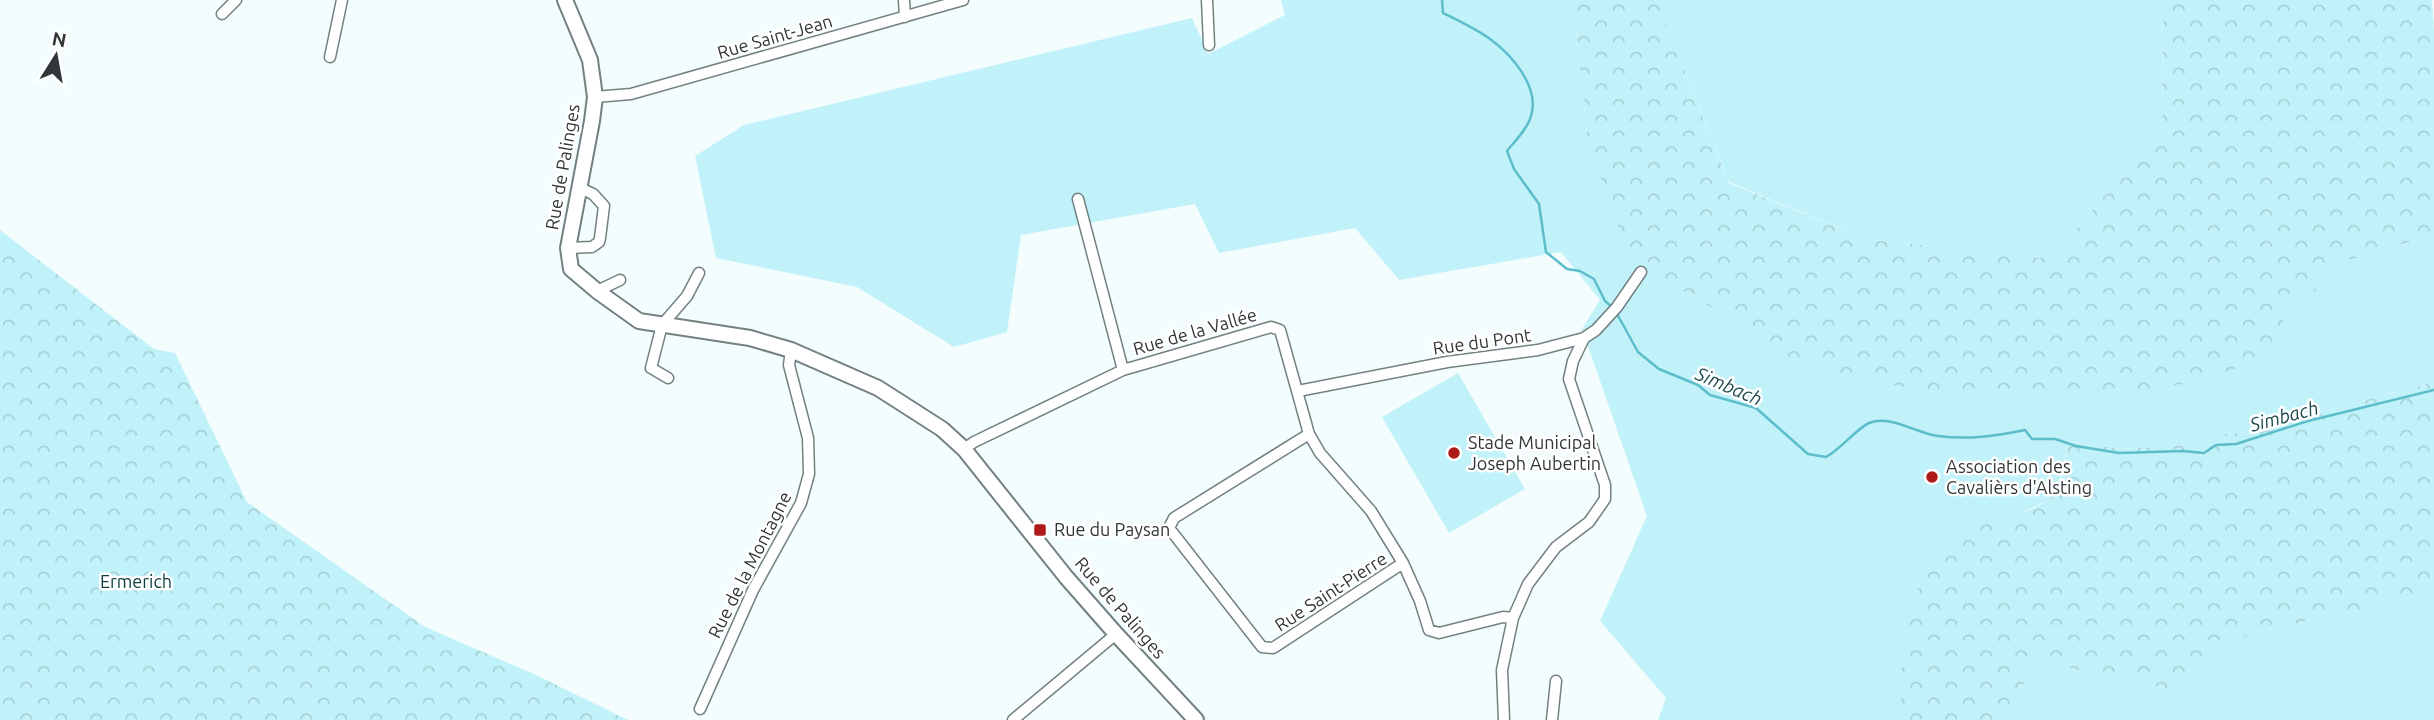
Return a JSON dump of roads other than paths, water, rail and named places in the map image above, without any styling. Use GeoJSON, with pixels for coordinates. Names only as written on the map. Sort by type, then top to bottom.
{"type":"FeatureCollection","features":[{"type":"Feature","properties":{"kind":"main road","name":"Rue de Palinges"},"geometry":{"type":"LineString","coordinates":[[565,0],[590,61],[594,97],[592,121],[568,248],[571,269],[632,317],[648,323],[750,338],[791,350],[878,387],[931,421],[964,449],[1116,635],[1196,720]]}},
{"type":"Feature","properties":{"kind":"street"},"geometry":{"type":"LineString","coordinates":[[222,14],[236,0]]}},
{"type":"Feature","properties":{"kind":"street"},"geometry":{"type":"LineString","coordinates":[[330,57],[342,0]]}},
{"type":"Feature","properties":{"kind":"street"},"geometry":{"type":"LineString","coordinates":[[904,0],[905,17]]}},
{"type":"Feature","properties":{"kind":"street","name":"Rue Saint-Jean"},"geometry":{"type":"LineString","coordinates":[[594,97],[631,94],[963,0]]}},
{"type":"Feature","properties":{"kind":"street"},"geometry":{"type":"LineString","coordinates":[[1207,0],[1209,45]]}},
{"type":"Feature","properties":{"kind":"street"},"geometry":{"type":"LineString","coordinates":[[568,248],[592,247],[600,238],[604,206],[593,194],[580,188]]}},
{"type":"Feature","properties":{"kind":"street"},"geometry":{"type":"LineString","coordinates":[[1078,199],[1123,370]]}},
{"type":"Feature","properties":{"kind":"street","name":"Rue du Pont"},"geometry":{"type":"LineString","coordinates":[[1298,391],[1447,362],[1538,350],[1584,338],[1596,330],[1614,310],[1641,272]]}},
{"type":"Feature","properties":{"kind":"street"},"geometry":{"type":"LineString","coordinates":[[668,378],[651,368],[662,325],[687,296],[699,273]]}},
{"type":"Feature","properties":{"kind":"street"},"geometry":{"type":"LineString","coordinates":[[597,291],[621,280]]}},
{"type":"Feature","properties":{"kind":"street","name":"Rue de la Vallée"},"geometry":{"type":"LineString","coordinates":[[964,449],[1123,370],[1271,327],[1280,330],[1310,434],[1320,453],[1371,512],[1403,564],[1420,601],[1429,630],[1438,634],[1503,617],[1513,618]]}},
{"type":"Feature","properties":{"kind":"street"},"geometry":{"type":"LineString","coordinates":[[1504,720],[1502,670],[1513,618],[1528,584],[1556,547],[1589,522],[1605,499],[1605,485],[1569,379],[1573,361],[1584,338]]}},
{"type":"Feature","properties":{"kind":"street","name":"Rue de la Montagne"},"geometry":{"type":"LineString","coordinates":[[700,709],[753,590],[801,503],[809,474],[808,438],[789,365],[791,350]]}},
{"type":"Feature","properties":{"kind":"street","name":"Rue Saint-Pierre"},"geometry":{"type":"LineString","coordinates":[[1310,434],[1174,518],[1169,528],[1262,648],[1273,648],[1403,564]]}},
{"type":"Feature","properties":{"kind":"street"},"geometry":{"type":"LineString","coordinates":[[1013,720],[1116,635]]}},
{"type":"Feature","properties":{"kind":"street"},"geometry":{"type":"LineString","coordinates":[[1552,720],[1556,681]]}},
{"type":"Feature","properties":{"kind":"waterway","name":"Simbach"},"geometry":{"type":"LineString","coordinates":[[1442,0],[1443,13],[1490,39],[1515,63],[1528,83],[1533,105],[1531,116],[1524,130],[1507,151],[1514,169],[1539,204],[1546,252],[1567,269],[1580,271],[1594,279],[1605,301],[1612,307]]}},
{"type":"Feature","properties":{"kind":"waterway","name":"Simbach"},"geometry":{"type":"LineString","coordinates":[[1616,312],[1638,352],[1659,369],[1698,385],[1710,395],[1756,408],[1808,454],[1826,457],[1864,426],[1877,421],[1949,437],[1982,437],[2025,430],[2032,439],[2055,439],[2076,446],[2119,453],[2204,453],[2216,445],[2236,444],[2308,421],[2434,390]]}},
{"type":"Feature","properties":{"kind":"place","name":"Stade Municipal Joseph Aubertin"},"geometry":{"type":"Point","coordinates":[1454,453]}},
{"type":"Feature","properties":{"kind":"place","name":"Association des Cavalièrs d'Alsting"},"geometry":{"type":"Point","coordinates":[1932,477]}},
{"type":"Feature","properties":{"kind":"place","name":"Rue du Paysan"},"geometry":{"type":"Point","coordinates":[1040,530]}},
{"type":"Feature","properties":{"kind":"park label","name":"Ermerich"},"geometry":{"type":"Point","coordinates":[136,582]}}]}
